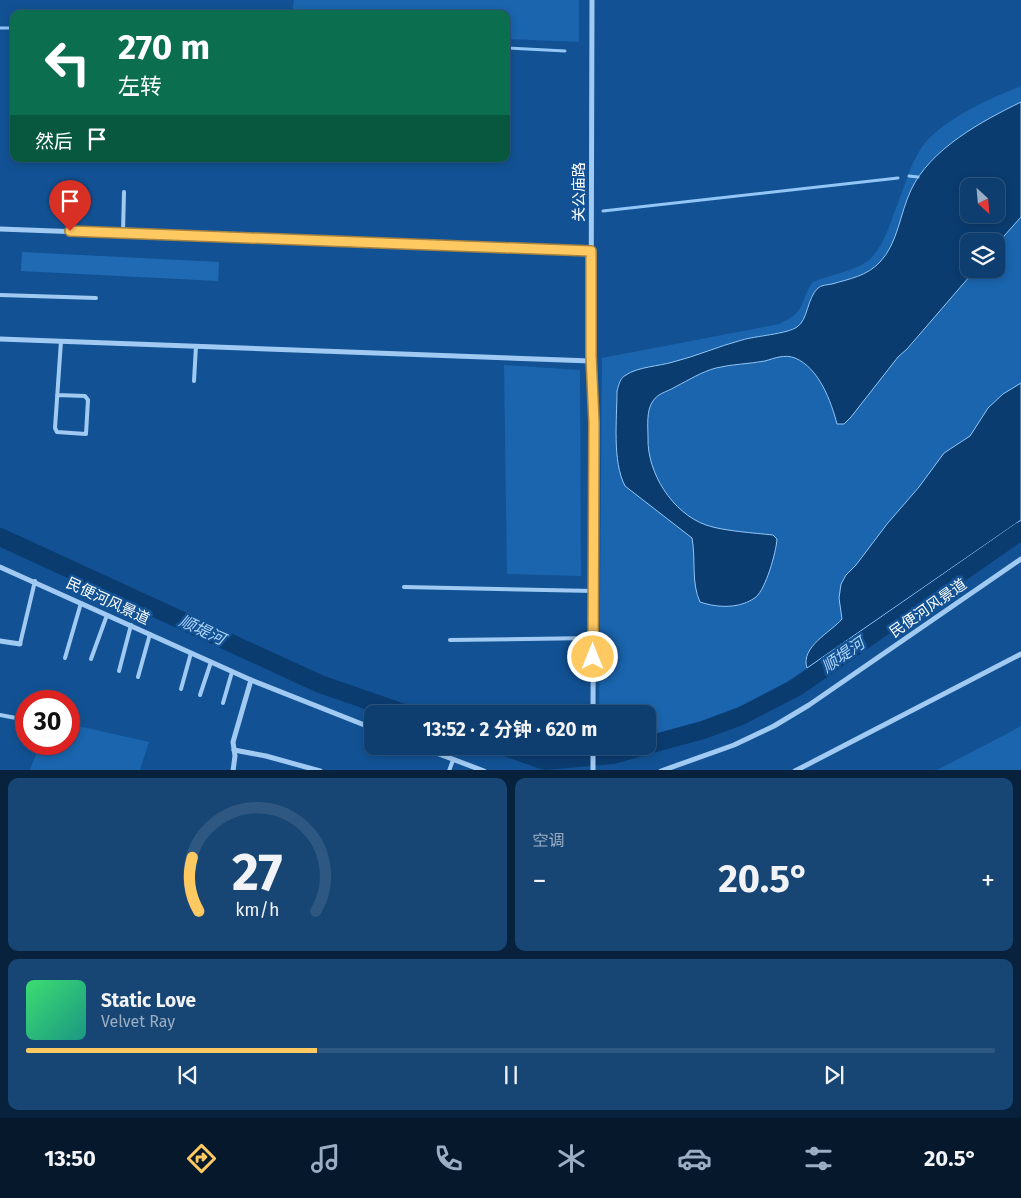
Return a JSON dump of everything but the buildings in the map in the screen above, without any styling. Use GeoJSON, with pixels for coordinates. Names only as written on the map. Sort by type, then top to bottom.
{"type":"FeatureCollection","features":[{"type":"Feature","properties":{"kind":"street","name":"关公庙路"},"geometry":{"type":"LineString","coordinates":[[592,0],[591,361],[594,423],[593,705]]}},
{"type":"Feature","properties":{"kind":"street"},"geometry":{"type":"LineString","coordinates":[[0,229],[591,251]]}},
{"type":"Feature","properties":{"kind":"street"},"geometry":{"type":"LineString","coordinates":[[0,339],[591,361]]}},
{"type":"Feature","properties":{"kind":"street","name":"民便河风景道"},"geometry":{"type":"LineString","coordinates":[[661,770],[726,748],[774,726],[809,705],[1021,559]]}},
{"type":"Feature","properties":{"kind":"street","name":"民便河风景道"},"geometry":{"type":"LineString","coordinates":[[0,567],[35,581],[250,680],[364,725]]}},
{"type":"Feature","properties":{"kind":"street"},"geometry":{"type":"LineString","coordinates":[[0,641],[20,644]]}},
{"type":"Feature","properties":{"kind":"street"},"geometry":{"type":"LineString","coordinates":[[795,770],[1021,654]]}},
{"type":"Feature","properties":{"kind":"street"},"geometry":{"type":"LineString","coordinates":[[233,770],[233,742],[250,680]]}},
{"type":"Feature","properties":{"kind":"street"},"geometry":{"type":"LineString","coordinates":[[234,750],[320,770]]}},
{"type":"Feature","properties":{"kind":"street"},"geometry":{"type":"LineString","coordinates":[[440,755],[484,770]]}},
{"type":"Feature","properties":{"kind":"street"},"geometry":{"type":"LineString","coordinates":[[592,770],[593,755]]}},
{"type":"Feature","properties":{"kind":"lane"},"geometry":{"type":"LineString","coordinates":[[123,233],[124,192]]}},
{"type":"Feature","properties":{"kind":"lane"},"geometry":{"type":"LineString","coordinates":[[0,295],[96,298]]}},
{"type":"Feature","properties":{"kind":"lane"},"geometry":{"type":"LineString","coordinates":[[57,395],[85,396],[88,400],[86,434],[57,432],[54,428],[61,341]]}},
{"type":"Feature","properties":{"kind":"lane"},"geometry":{"type":"LineString","coordinates":[[194,382],[196,346]]}},
{"type":"Feature","properties":{"kind":"lane"},"geometry":{"type":"LineString","coordinates":[[20,644],[35,581]]}},
{"type":"Feature","properties":{"kind":"lane"},"geometry":{"type":"LineString","coordinates":[[404,587],[594,591]]}},
{"type":"Feature","properties":{"kind":"lane"},"geometry":{"type":"LineString","coordinates":[[65,658],[81,603]]}},
{"type":"Feature","properties":{"kind":"lane"},"geometry":{"type":"LineString","coordinates":[[91,659],[107,615]]}},
{"type":"Feature","properties":{"kind":"lane"},"geometry":{"type":"LineString","coordinates":[[119,671],[131,626]]}},
{"type":"Feature","properties":{"kind":"lane"},"geometry":{"type":"LineString","coordinates":[[138,677],[150,634]]}},
{"type":"Feature","properties":{"kind":"lane"},"geometry":{"type":"LineString","coordinates":[[450,640],[593,638]]}},
{"type":"Feature","properties":{"kind":"lane"},"geometry":{"type":"LineString","coordinates":[[181,689],[191,653]]}},
{"type":"Feature","properties":{"kind":"lane"},"geometry":{"type":"LineString","coordinates":[[200,696],[211,662]]}},
{"type":"Feature","properties":{"kind":"lane"},"geometry":{"type":"LineString","coordinates":[[223,703],[232,672]]}},
{"type":"Feature","properties":{"kind":"lane"},"geometry":{"type":"LineString","coordinates":[[0,715],[15,718]]}},
{"type":"Feature","properties":{"kind":"lane"},"geometry":{"type":"LineString","coordinates":[[449,770],[452,760]]}},
{"type":"Feature","properties":{"kind":"shaded area"},"geometry":{"type":"Polygon","coordinates":[[[294,0],[579,0],[579,42],[510,39],[510,10],[293,10],[294,0]]]}},
{"type":"Feature","properties":{"kind":"shaded area"},"geometry":{"type":"Polygon","coordinates":[[[1021,86],[1021,519],[771,693],[710,718],[656,736],[656,705],[599,705],[602,358],[779,324],[794,315],[799,311],[813,282],[864,264],[875,254],[886,233],[913,162],[920,150],[939,130],[980,104],[1021,86]]]}},
{"type":"Feature","properties":{"kind":"shaded area"},"geometry":{"type":"Polygon","coordinates":[[[1021,102],[1021,217],[1005,235],[1005,233],[960,233],[960,278],[968,278],[898,357],[844,424],[837,424],[823,386],[811,369],[795,358],[788,356],[711,370],[660,394],[653,401],[649,409],[648,419],[649,451],[657,477],[672,501],[682,511],[706,525],[773,535],[777,539],[770,570],[756,597],[743,604],[729,606],[700,602],[695,579],[692,538],[625,486],[621,476],[618,465],[616,427],[617,391],[621,380],[624,376],[636,370],[682,360],[742,340],[797,327],[801,324],[814,292],[819,287],[858,276],[869,271],[880,262],[891,246],[907,199],[920,175],[944,149],[974,127],[1021,102]]]}},
{"type":"Feature","properties":{"kind":"shaded area"},"geometry":{"type":"Polygon","coordinates":[[[504,365],[580,370],[581,576],[507,574],[504,365]]]}},
{"type":"Feature","properties":{"kind":"shaded area"},"geometry":{"type":"Polygon","coordinates":[[[1021,383],[1021,520],[807,668],[806,660],[812,647],[842,619],[839,598],[841,584],[846,575],[919,487],[944,453],[970,436],[988,408],[1003,394],[1021,383]]]}},
{"type":"Feature","properties":{"kind":"shaded area"},"geometry":{"type":"Polygon","coordinates":[[[80,726],[149,742],[140,770],[30,770],[36,755],[80,755],[80,726]]]}},
{"type":"Feature","properties":{"kind":"shaded area"},"geometry":{"type":"Polygon","coordinates":[[[1021,726],[1021,770],[937,770],[1014,730],[1021,726]]]}},
{"type":"Feature","properties":{"kind":"waterway"},"geometry":{"type":"LineString","coordinates":[[0,28],[10,28]]}},
{"type":"Feature","properties":{"kind":"waterway"},"geometry":{"type":"LineString","coordinates":[[510,48],[565,51]]}},
{"type":"Feature","properties":{"kind":"waterway"},"geometry":{"type":"LineString","coordinates":[[909,176],[918,177]]}},
{"type":"Feature","properties":{"kind":"waterway"},"geometry":{"type":"LineString","coordinates":[[603,211],[898,178]]}},
{"type":"Feature","properties":{"kind":"waterway","name":"顺堤河"},"geometry":{"type":"LineString","coordinates":[[656,743],[703,730],[741,716],[797,687],[1021,531]]}},
{"type":"Feature","properties":{"kind":"waterway","name":"顺堤河"},"geometry":{"type":"LineString","coordinates":[[0,537],[320,684],[381,705]]}},
{"type":"Feature","properties":{"kind":"waterway","name":"顺堤河"},"geometry":{"type":"LineString","coordinates":[[528,755],[545,761],[613,755]]}},
{"type":"Feature","properties":{"kind":"route"},"geometry":{"type":"LineString","coordinates":[[70,231],[591,251],[591,355],[594,423],[593,657]]}}]}
